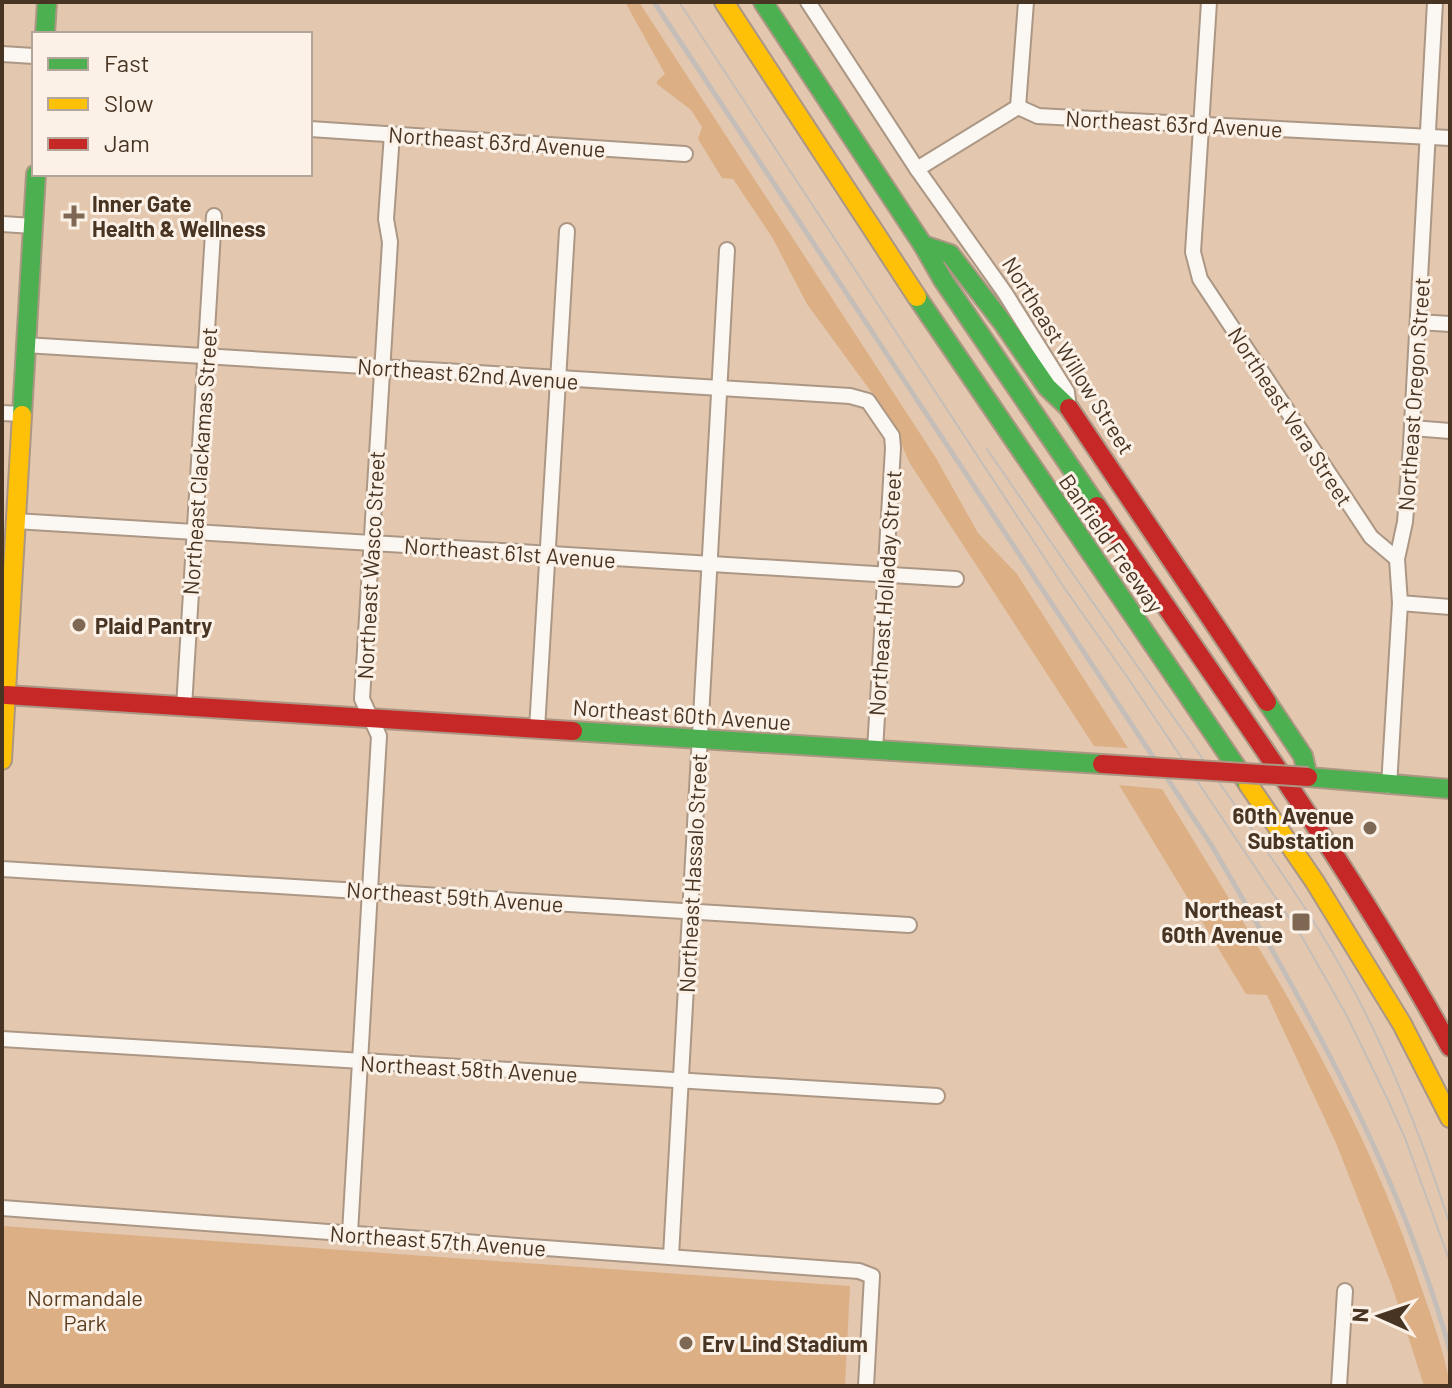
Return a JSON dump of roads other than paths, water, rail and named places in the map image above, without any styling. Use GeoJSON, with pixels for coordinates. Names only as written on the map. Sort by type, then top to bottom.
{"type":"FeatureCollection","features":[{"type":"Feature","properties":{"kind":"main road"},"geometry":{"type":"LineString","coordinates":[[45,32],[47,2]]}},
{"type":"Feature","properties":{"kind":"main road","name":"Banfield Freeway"},"geometry":{"type":"LineString","coordinates":[[724,2],[955,355],[1315,882],[1402,1024],[1450,1118]]}},
{"type":"Feature","properties":{"kind":"main road","name":"Banfield Freeway"},"geometry":{"type":"LineString","coordinates":[[763,2],[943,280],[1341,864],[1402,960],[1450,1047]]}},
{"type":"Feature","properties":{"kind":"main road"},"geometry":{"type":"LineString","coordinates":[[2,760],[6,695],[6,597],[15,521],[36,176]]}},
{"type":"Feature","properties":{"kind":"main road"},"geometry":{"type":"LineString","coordinates":[[923,245],[950,254],[1047,387],[1069,408]]}},
{"type":"Feature","properties":{"kind":"main road","name":"Northeast Willow Street"},"geometry":{"type":"LineString","coordinates":[[1069,408],[1303,756],[1308,777]]}},
{"type":"Feature","properties":{"kind":"main road","name":"Northeast 60th Avenue"},"geometry":{"type":"LineString","coordinates":[[6,695],[1308,777],[1450,789]]}},
{"type":"Feature","properties":{"kind":"street","name":"Northeast Willow Street"},"geometry":{"type":"LineString","coordinates":[[808,2],[917,169],[1005,293],[1067,392],[1069,408]]}},
{"type":"Feature","properties":{"kind":"street"},"geometry":{"type":"LineString","coordinates":[[917,169],[1018,107],[1026,2]]}},
{"type":"Feature","properties":{"kind":"street"},"geometry":{"type":"LineString","coordinates":[[1201,125],[1209,2]]}},
{"type":"Feature","properties":{"kind":"street","name":"Northeast Oregon Street"},"geometry":{"type":"LineString","coordinates":[[1389,786],[1400,603],[1397,559],[1405,522],[1412,428],[1435,2]]}},
{"type":"Feature","properties":{"kind":"street"},"geometry":{"type":"LineString","coordinates":[[2,54],[32,56]]}},
{"type":"Feature","properties":{"kind":"street","name":"Northeast 63rd Avenue"},"geometry":{"type":"LineString","coordinates":[[1018,107],[1038,116],[1450,138]]}},
{"type":"Feature","properties":{"kind":"street","name":"Northeast Vera Street"},"geometry":{"type":"LineString","coordinates":[[1201,125],[1193,252],[1200,279],[1371,537],[1397,559]]}},
{"type":"Feature","properties":{"kind":"street","name":"Northeast 63rd Avenue"},"geometry":{"type":"LineString","coordinates":[[312,129],[685,154]]}},
{"type":"Feature","properties":{"kind":"street","name":"Northeast Wasco Street"},"geometry":{"type":"LineString","coordinates":[[350,1233],[379,736],[362,699],[390,242],[386,219],[392,134]]}},
{"type":"Feature","properties":{"kind":"street","name":"Northeast Clackamas Street"},"geometry":{"type":"LineString","coordinates":[[184,707],[214,216]]}},
{"type":"Feature","properties":{"kind":"street"},"geometry":{"type":"LineString","coordinates":[[2,224],[33,226]]}},
{"type":"Feature","properties":{"kind":"street"},"geometry":{"type":"LineString","coordinates":[[537,729],[545,556],[567,231]]}},
{"type":"Feature","properties":{"kind":"street","name":"Northeast Hassalo Street"},"geometry":{"type":"LineString","coordinates":[[671,1256],[727,250]]}},
{"type":"Feature","properties":{"kind":"street"},"geometry":{"type":"LineString","coordinates":[[1418,322],[1450,324]]}},
{"type":"Feature","properties":{"kind":"street","name":"Northeast 62nd Avenue"},"geometry":{"type":"LineString","coordinates":[[25,345],[850,396],[868,401],[892,436]]}},
{"type":"Feature","properties":{"kind":"street"},"geometry":{"type":"LineString","coordinates":[[2,413],[21,414]]}},
{"type":"Feature","properties":{"kind":"street"},"geometry":{"type":"LineString","coordinates":[[1412,428],[1450,431]]}},
{"type":"Feature","properties":{"kind":"street","name":"Northeast Holladay Street"},"geometry":{"type":"LineString","coordinates":[[875,750],[892,436]]}},
{"type":"Feature","properties":{"kind":"street","name":"Northeast 61st Avenue"},"geometry":{"type":"LineString","coordinates":[[15,521],[956,579]]}},
{"type":"Feature","properties":{"kind":"street"},"geometry":{"type":"LineString","coordinates":[[1400,603],[1450,607]]}},
{"type":"Feature","properties":{"kind":"street","name":"Northeast 59th Avenue"},"geometry":{"type":"LineString","coordinates":[[2,869],[909,925]]}},
{"type":"Feature","properties":{"kind":"street","name":"Northeast 58th Avenue"},"geometry":{"type":"LineString","coordinates":[[2,1039],[937,1096]]}},
{"type":"Feature","properties":{"kind":"street","name":"Northeast 57th Avenue"},"geometry":{"type":"LineString","coordinates":[[2,1208],[859,1271],[872,1276],[866,1386]]}},
{"type":"Feature","properties":{"kind":"street"},"geometry":{"type":"LineString","coordinates":[[1339,1386],[1345,1291]]}},
{"type":"Feature","properties":{"kind":"tram line"},"geometry":{"type":"LineString","coordinates":[[679,2],[1063,586],[1302,937],[1347,1016],[1386,1096],[1405,1138],[1450,1262]]}},
{"type":"Feature","properties":{"kind":"tram line"},"geometry":{"type":"LineString","coordinates":[[987,449],[1327,943],[1397,1081],[1450,1225]]}},
{"type":"Feature","properties":{"kind":"railway"},"geometry":{"type":"LineString","coordinates":[[654,2],[1212,846],[1282,967],[1378,1154],[1405,1218],[1450,1351]]}},
{"type":"Feature","properties":{"kind":"place","name":"Inner Gate Health & Wellness"},"geometry":{"type":"Point","coordinates":[74,216]}},
{"type":"Feature","properties":{"kind":"place","name":"Plaid Pantry"},"geometry":{"type":"Point","coordinates":[79,625]}},
{"type":"Feature","properties":{"kind":"place","name":"60th Avenue Substation"},"geometry":{"type":"Point","coordinates":[1370,828]}},
{"type":"Feature","properties":{"kind":"place","name":"Northeast 60th Avenue"},"geometry":{"type":"Point","coordinates":[1301,922]}},
{"type":"Feature","properties":{"kind":"place","name":"Erv Lind Stadium"},"geometry":{"type":"Point","coordinates":[686,1343]}},
{"type":"Feature","properties":{"kind":"park label","name":"Normandale Park"},"geometry":{"type":"Point","coordinates":[85,1310]}}]}
